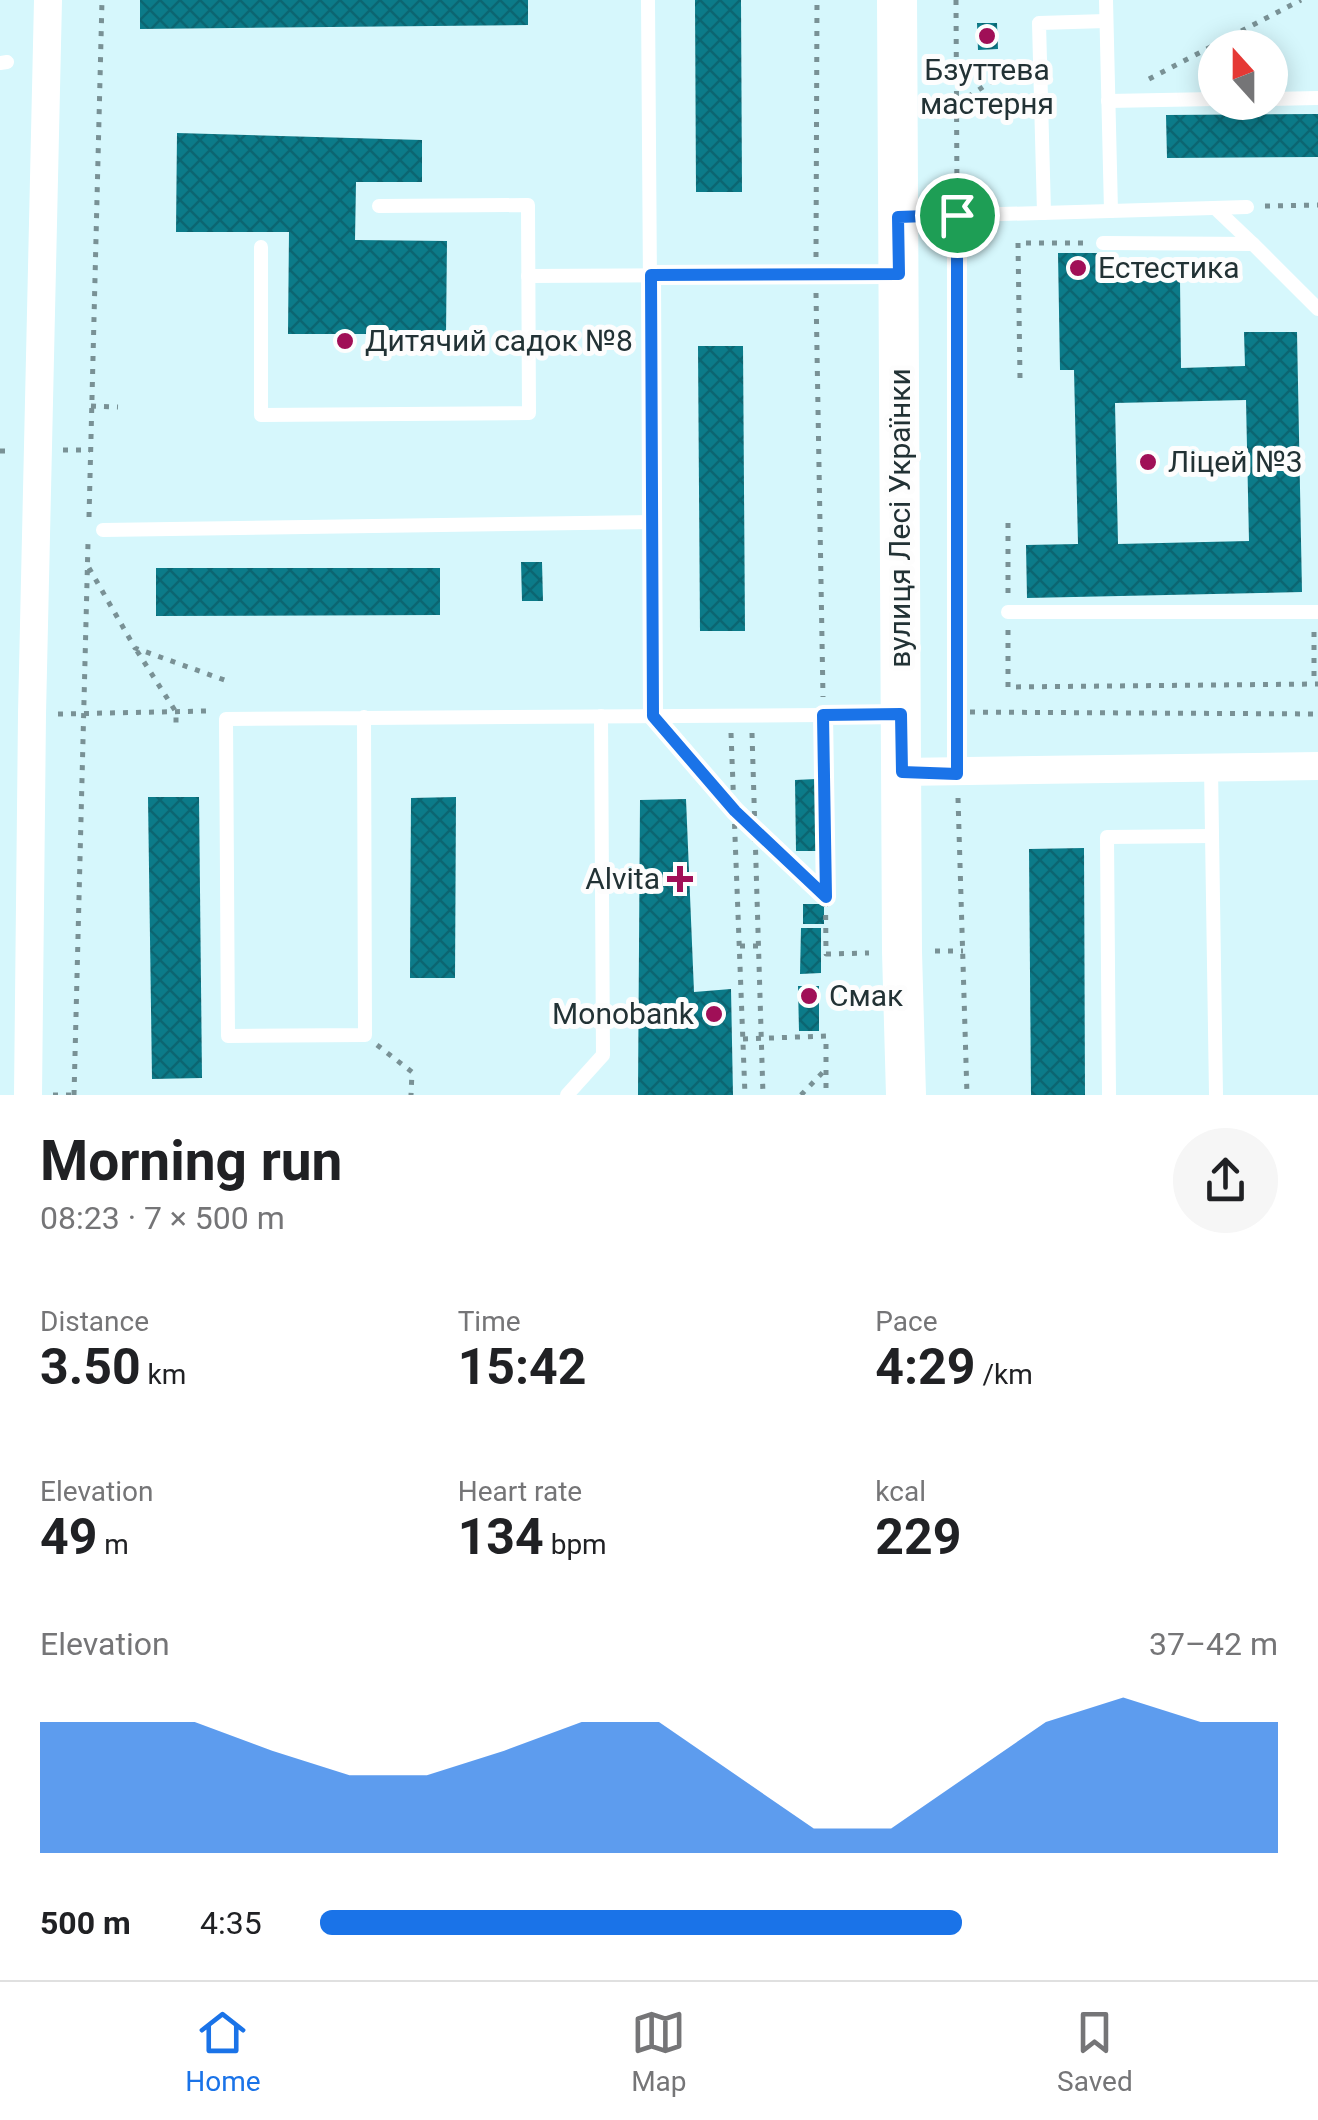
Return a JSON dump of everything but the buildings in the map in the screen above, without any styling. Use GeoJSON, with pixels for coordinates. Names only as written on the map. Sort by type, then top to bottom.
{"type":"FeatureCollection","features":[{"type":"Feature","properties":{"kind":"main road","name":"вулиця Лесі Українки"},"geometry":{"type":"LineString","coordinates":[[897,0],[906,1095]]}},
{"type":"Feature","properties":{"kind":"street"},"geometry":{"type":"LineString","coordinates":[[28,1095],[48,0]]}},
{"type":"Feature","properties":{"kind":"street"},"geometry":{"type":"LineString","coordinates":[[902,772],[1318,766]]}},
{"type":"Feature","properties":{"kind":"lane"},"geometry":{"type":"LineString","coordinates":[[648,0],[653,716]]}},
{"type":"Feature","properties":{"kind":"lane"},"geometry":{"type":"LineString","coordinates":[[1106,0],[1111,211]]}},
{"type":"Feature","properties":{"kind":"lane"},"geometry":{"type":"LineString","coordinates":[[1044,213],[1039,24],[1106,22]]}},
{"type":"Feature","properties":{"kind":"lane"},"geometry":{"type":"LineString","coordinates":[[1288,99],[1318,98]]}},
{"type":"Feature","properties":{"kind":"lane"},"geometry":{"type":"LineString","coordinates":[[1108,100],[1198,100]]}},
{"type":"Feature","properties":{"kind":"lane"},"geometry":{"type":"LineString","coordinates":[[261,247],[262,415],[529,413],[528,205],[379,206]]}},
{"type":"Feature","properties":{"kind":"lane"},"geometry":{"type":"LineString","coordinates":[[898,217],[1248,207]]}},
{"type":"Feature","properties":{"kind":"lane"},"geometry":{"type":"LineString","coordinates":[[1216,208],[1318,309]]}},
{"type":"Feature","properties":{"kind":"lane"},"geometry":{"type":"LineString","coordinates":[[1103,243],[1252,244]]}},
{"type":"Feature","properties":{"kind":"lane"},"geometry":{"type":"LineString","coordinates":[[528,276],[899,274]]}},
{"type":"Feature","properties":{"kind":"lane"},"geometry":{"type":"LineString","coordinates":[[103,530],[654,522]]}},
{"type":"Feature","properties":{"kind":"lane"},"geometry":{"type":"LineString","coordinates":[[1008,612],[1316,612]]}},
{"type":"Feature","properties":{"kind":"lane"},"geometry":{"type":"LineString","coordinates":[[364,718],[365,1036],[228,1036],[226,718],[901,714]]}},
{"type":"Feature","properties":{"kind":"lane"},"geometry":{"type":"LineString","coordinates":[[566,1095],[603,1055],[601,716]]}},
{"type":"Feature","properties":{"kind":"lane"},"geometry":{"type":"LineString","coordinates":[[1211,768],[1216,1095]]}},
{"type":"Feature","properties":{"kind":"lane"},"geometry":{"type":"LineString","coordinates":[[1109,1095],[1107,837],[1212,836]]}},
{"type":"Feature","properties":{"kind":"path"},"geometry":{"type":"LineString","coordinates":[[74,1095],[102,0]]}},
{"type":"Feature","properties":{"kind":"path"},"geometry":{"type":"LineString","coordinates":[[816,0],[826,954]]}},
{"type":"Feature","properties":{"kind":"path"},"geometry":{"type":"LineString","coordinates":[[956,0],[957,774],[968,1095]]}},
{"type":"Feature","properties":{"kind":"path"},"geometry":{"type":"LineString","coordinates":[[1108,100],[1301,0]]}},
{"type":"Feature","properties":{"kind":"path"},"geometry":{"type":"LineString","coordinates":[[956,104],[1040,49]]}},
{"type":"Feature","properties":{"kind":"path"},"geometry":{"type":"LineString","coordinates":[[1248,207],[1318,205]]}},
{"type":"Feature","properties":{"kind":"path"},"geometry":{"type":"LineString","coordinates":[[1020,378],[1018,243],[1103,243]]}},
{"type":"Feature","properties":{"kind":"path"},"geometry":{"type":"LineString","coordinates":[[91,406],[118,407]]}},
{"type":"Feature","properties":{"kind":"path"},"geometry":{"type":"LineString","coordinates":[[1008,523],[1008,687],[1316,684],[1316,612]]}},
{"type":"Feature","properties":{"kind":"path"},"geometry":{"type":"LineString","coordinates":[[87,566],[176,712],[176,726]]}},
{"type":"Feature","properties":{"kind":"path"},"geometry":{"type":"LineString","coordinates":[[135,648],[230,682]]}},
{"type":"Feature","properties":{"kind":"path"},"geometry":{"type":"LineString","coordinates":[[84,713],[228,711],[226,718]]}},
{"type":"Feature","properties":{"kind":"path"},"geometry":{"type":"LineString","coordinates":[[957,712],[1318,714]]}},
{"type":"Feature","properties":{"kind":"path"},"geometry":{"type":"LineString","coordinates":[[730,715],[744,1095]]}},
{"type":"Feature","properties":{"kind":"path"},"geometry":{"type":"LineString","coordinates":[[752,715],[762,1095]]}},
{"type":"Feature","properties":{"kind":"path"},"geometry":{"type":"LineString","coordinates":[[653,716],[735,811],[826,897]]}},
{"type":"Feature","properties":{"kind":"path"},"geometry":{"type":"LineString","coordinates":[[740,946],[759,946]]}},
{"type":"Feature","properties":{"kind":"path"},"geometry":{"type":"LineString","coordinates":[[365,1036],[412,1072],[411,1095]]}},
{"type":"Feature","properties":{"kind":"path"},"geometry":{"type":"LineString","coordinates":[[743,1039],[826,1036],[826,1095]]}},
{"type":"Feature","properties":{"kind":"path"},"geometry":{"type":"LineString","coordinates":[[802,1095],[826,1069]]}},
{"type":"Feature","properties":{"kind":"place","name":"Бзуттева мастерня"},"geometry":{"type":"Point","coordinates":[987,36]}},
{"type":"Feature","properties":{"kind":"place","name":"Естестика"},"geometry":{"type":"Point","coordinates":[1078,268]}},
{"type":"Feature","properties":{"kind":"place","name":"Дитячий садок №8"},"geometry":{"type":"Point","coordinates":[345,341]}},
{"type":"Feature","properties":{"kind":"place","name":"Ліцей №3"},"geometry":{"type":"Point","coordinates":[1148,462]}},
{"type":"Feature","properties":{"kind":"place","name":"Alvita"},"geometry":{"type":"Point","coordinates":[680,879]}},
{"type":"Feature","properties":{"kind":"place","name":"Смак"},"geometry":{"type":"Point","coordinates":[809,996]}},
{"type":"Feature","properties":{"kind":"place","name":"Monobank"},"geometry":{"type":"Point","coordinates":[714,1014]}},
{"type":"Feature","properties":{"kind":"route"},"geometry":{"type":"LineString","coordinates":[[957,215],[957,774],[902,772],[901,714],[823,715],[826,897],[735,811],[653,716],[651,275],[899,274],[898,217],[957,215]]}}]}
